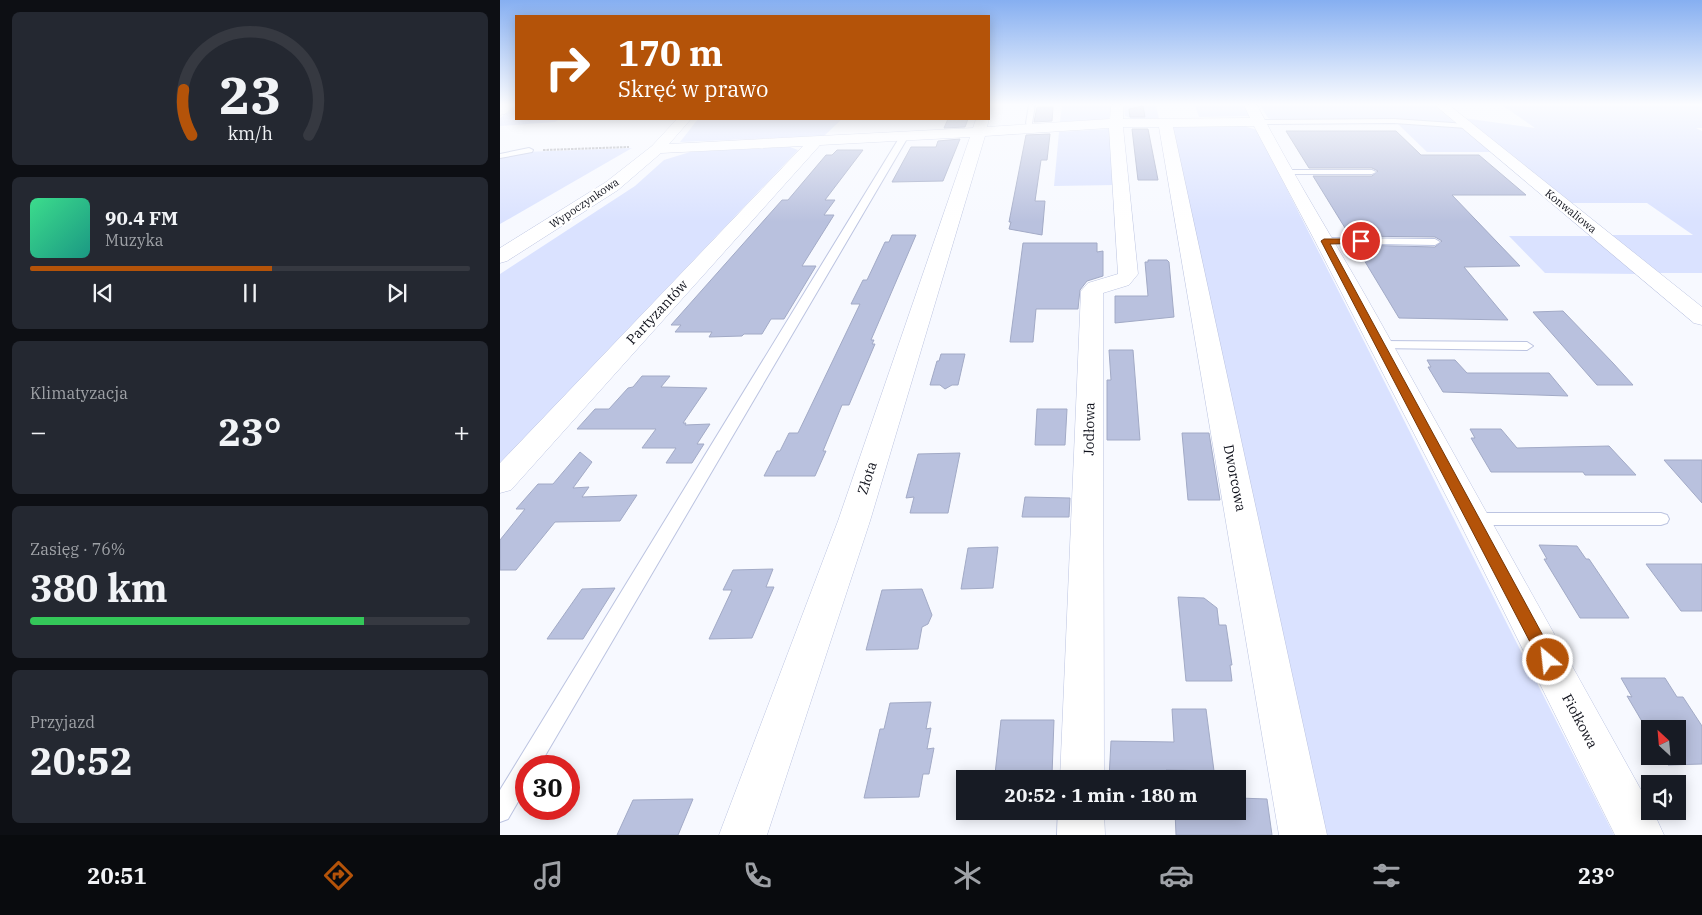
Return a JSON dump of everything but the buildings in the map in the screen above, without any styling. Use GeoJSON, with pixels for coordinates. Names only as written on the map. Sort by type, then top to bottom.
{"type":"FeatureCollection","features":[{"type":"Feature","properties":{"kind":"street","name":"Wypoczynkowa"},"geometry":{"type":"LineString","coordinates":[[500,257],[612,186],[662,144]]}},
{"type":"Feature","properties":{"kind":"street"},"geometry":{"type":"LineString","coordinates":[[657,149],[775,144]]}},
{"type":"Feature","properties":{"kind":"street","name":"Partyzantów"},"geometry":{"type":"LineString","coordinates":[[500,482],[819,144]]}},
{"type":"Feature","properties":{"kind":"street","name":"Złota"},"geometry":{"type":"LineString","coordinates":[[743,835],[854,521],[975,144]]}},
{"type":"Feature","properties":{"kind":"street","name":"Jodłowa"},"geometry":{"type":"LineString","coordinates":[[1082,770],[1092,291],[1096,287],[1123,280],[1128,274],[1117,144]]}},
{"type":"Feature","properties":{"kind":"street","name":"Dworcowa"},"geometry":{"type":"LineString","coordinates":[[1169,144],[1303,835]]}},
{"type":"Feature","properties":{"kind":"street","name":"Fiołkowa"},"geometry":{"type":"LineString","coordinates":[[1271,144],[1474,519],[1640,835]]}},
{"type":"Feature","properties":{"kind":"street","name":"Konwaliowa"},"geometry":{"type":"LineString","coordinates":[[1489,144],[1702,318]]}},
{"type":"Feature","properties":{"kind":"street"},"geometry":{"type":"LineString","coordinates":[[1081,820],[1081,835]]}},
{"type":"Feature","properties":{"kind":"lane"},"geometry":{"type":"LineString","coordinates":[[534,755],[900,144]]}},
{"type":"Feature","properties":{"kind":"lane"},"geometry":{"type":"LineString","coordinates":[[500,156],[526,150]]}},
{"type":"Feature","properties":{"kind":"lane"},"geometry":{"type":"LineString","coordinates":[[1286,172],[1372,172]]}},
{"type":"Feature","properties":{"kind":"lane"},"geometry":{"type":"LineString","coordinates":[[1324,241],[1435,242]]}},
{"type":"Feature","properties":{"kind":"lane"},"geometry":{"type":"LineString","coordinates":[[1380,345],[1527,346]]}},
{"type":"Feature","properties":{"kind":"lane"},"geometry":{"type":"LineString","coordinates":[[1474,519],[1661,520]]}},
{"type":"Feature","properties":{"kind":"lane"},"geometry":{"type":"LineString","coordinates":[[500,812],[515,787]]}},
{"type":"Feature","properties":{"kind":"path"},"geometry":{"type":"LineString","coordinates":[[526,150],[645,146],[657,149]]}},
{"type":"Feature","properties":{"kind":"shaded area"},"geometry":{"type":"Polygon","coordinates":[[[1058,144],[1113,144],[1115,185],[1054,186],[1058,144]]]}},
{"type":"Feature","properties":{"kind":"shaded area"},"geometry":{"type":"Polygon","coordinates":[[[1175,144],[1264,144],[1614,835],[1311,835],[1175,144]]]}},
{"type":"Feature","properties":{"kind":"shaded area"},"geometry":{"type":"Polygon","coordinates":[[[1419,144],[1484,144],[1494,152],[1427,152],[1419,144]]]}},
{"type":"Feature","properties":{"kind":"shaded area"},"geometry":{"type":"Polygon","coordinates":[[[1495,144],[1702,144],[1702,273],[1655,273],[1608,235],[1693,235],[1647,203],[1568,203],[1495,144]]]}},
{"type":"Feature","properties":{"kind":"shaded area"},"geometry":{"type":"Polygon","coordinates":[[[790,147],[798,150],[500,464],[500,274],[635,186],[664,160],[690,152],[790,147]]]}},
{"type":"Feature","properties":{"kind":"shaded area"},"geometry":{"type":"Polygon","coordinates":[[[632,148],[500,224],[500,158],[524,152],[632,148]]]}},
{"type":"Feature","properties":{"kind":"shaded area"},"geometry":{"type":"Polygon","coordinates":[[[1509,236],[1595,236],[1639,274],[1545,273],[1509,236]]]}},
{"type":"Feature","properties":{"kind":"route"},"geometry":{"type":"LineString","coordinates":[[1361,241],[1324,241],[1548,660]]}}]}
